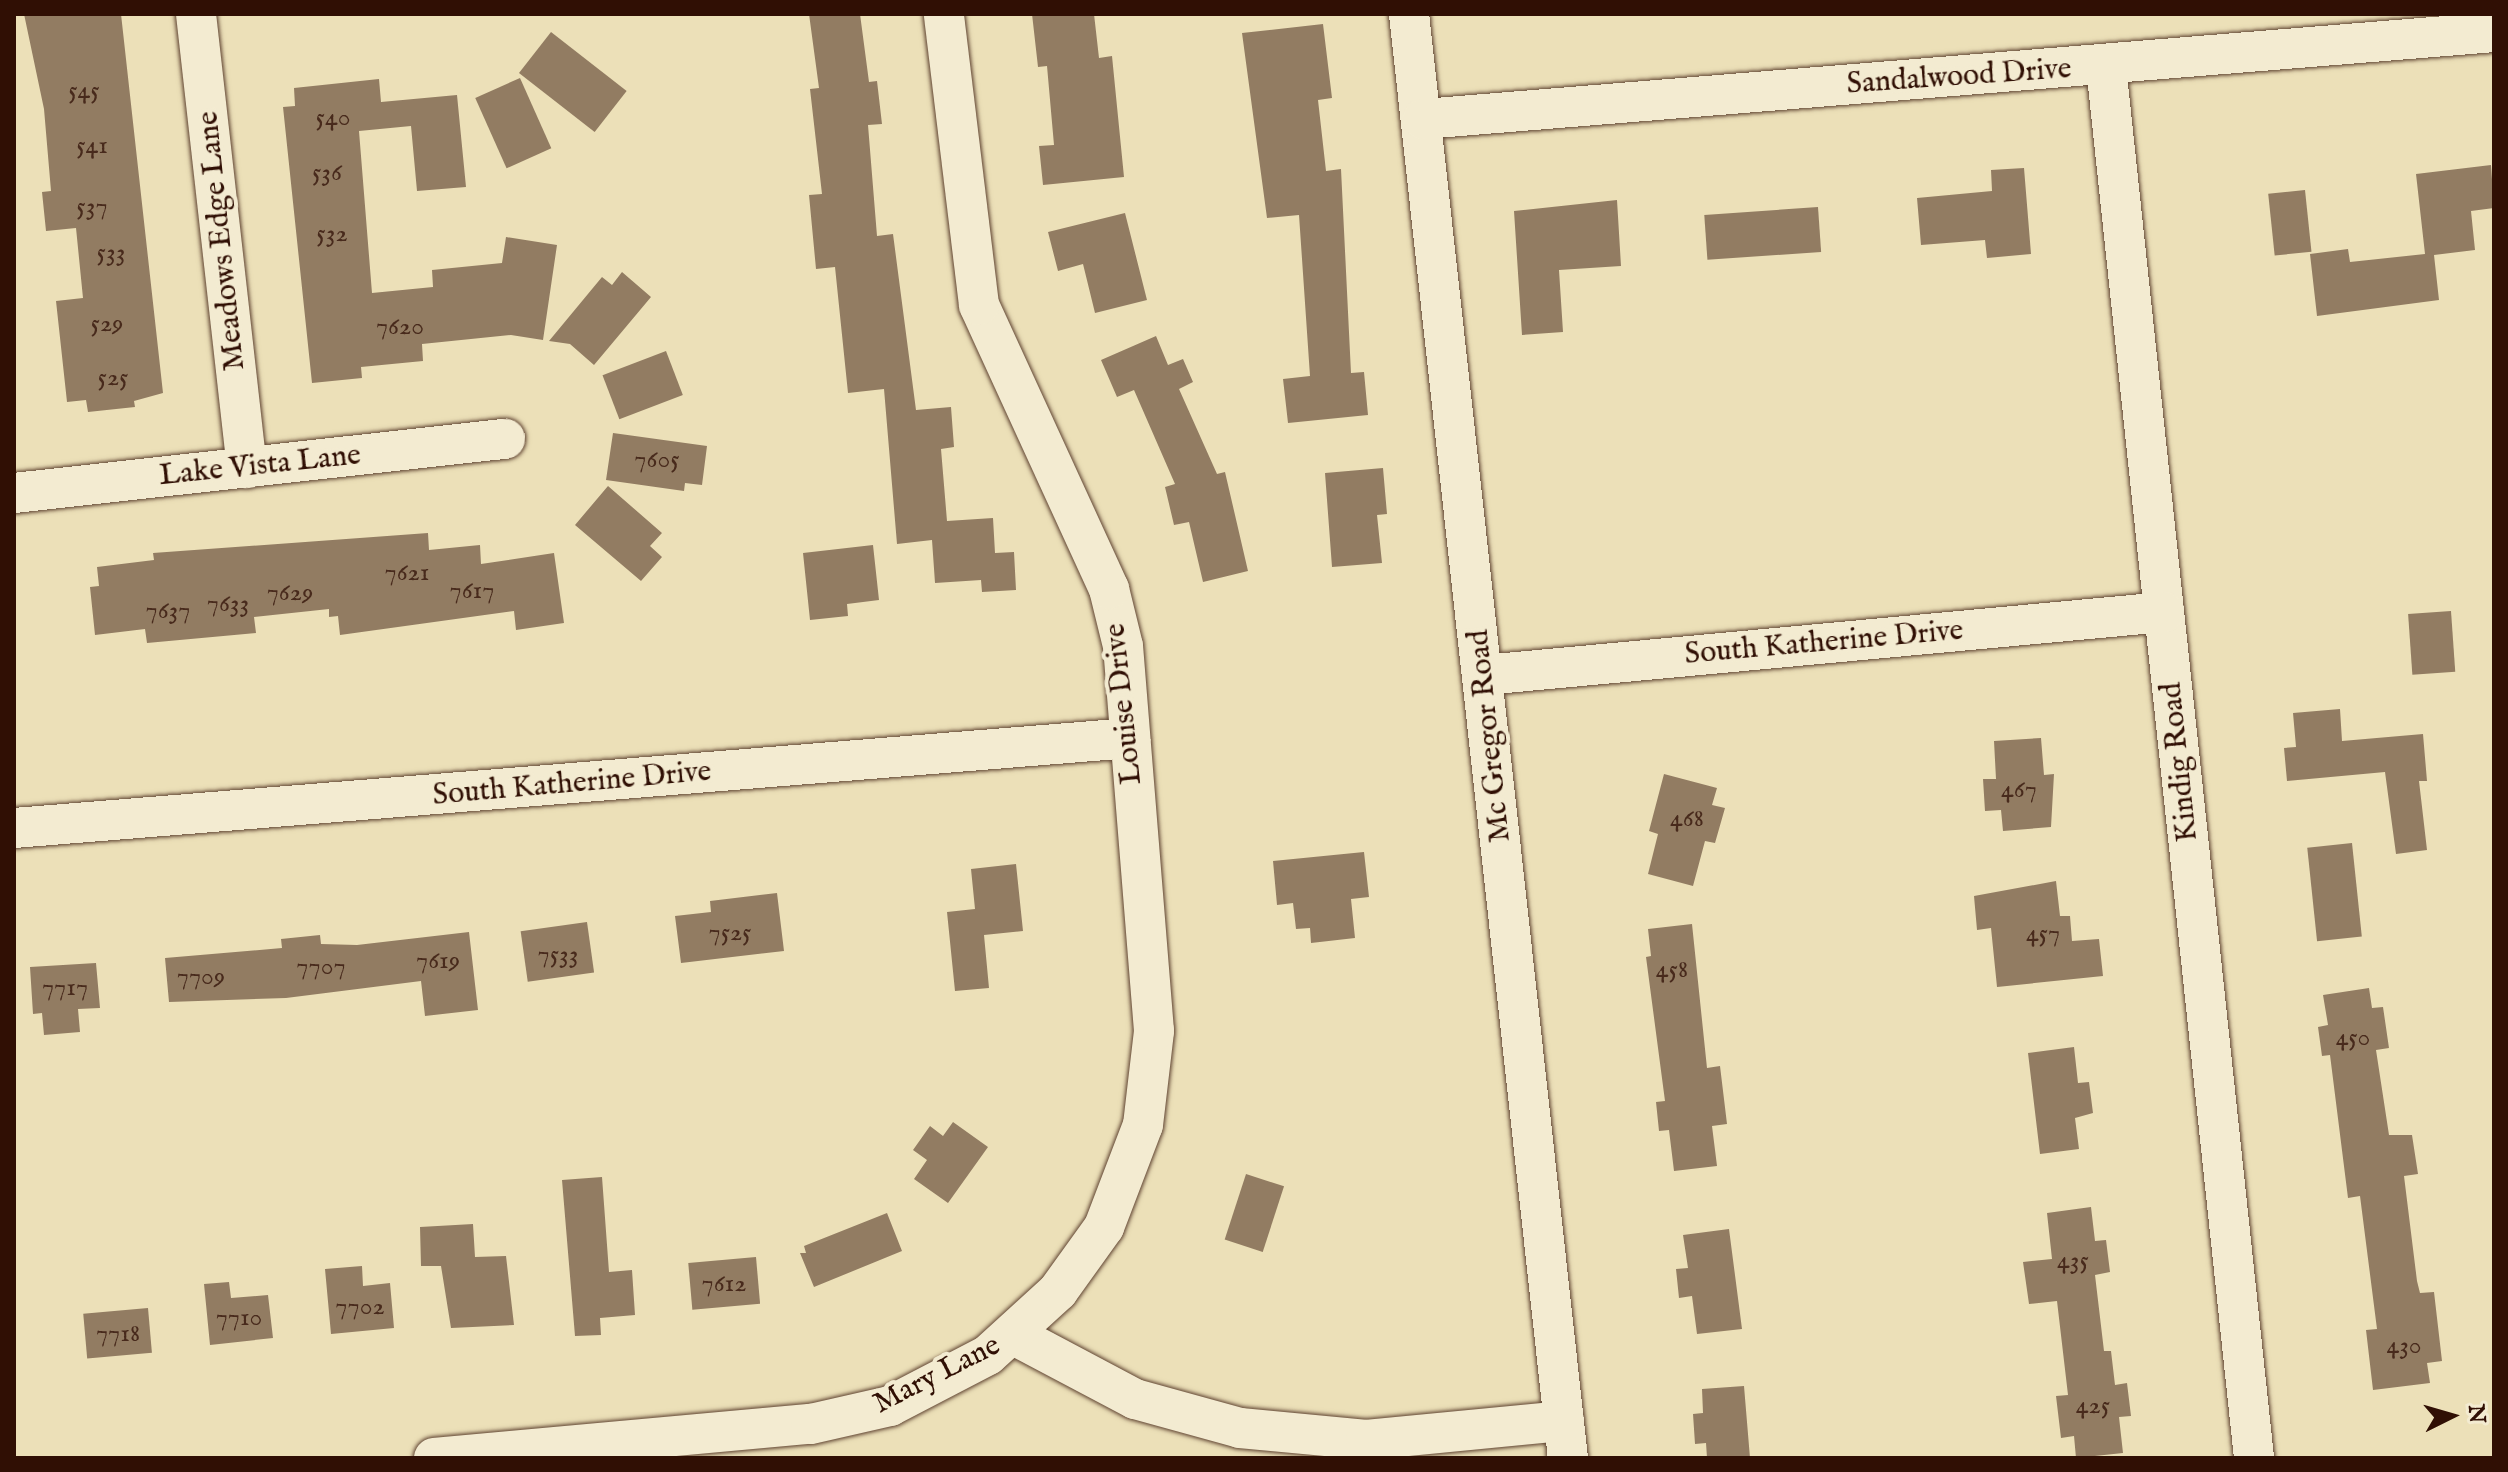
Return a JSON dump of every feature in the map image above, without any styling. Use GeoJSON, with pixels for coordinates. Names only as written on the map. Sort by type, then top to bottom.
{"type":"FeatureCollection","features":[{"type":"Feature","properties":{"kind":"street","name":"Meadows Edge Lane"},"geometry":{"type":"LineString","coordinates":[[196,14],[247,468]]}},
{"type":"Feature","properties":{"kind":"street","name":"Louise Drive"},"geometry":{"type":"LineString","coordinates":[[944,14],[979,305],[1109,589],[1123,646],[1154,1031],[1143,1125],[1104,1227],[1058,1291],[1014,1335]]}},
{"type":"Feature","properties":{"kind":"street","name":"Mc Gregor Road"},"geometry":{"type":"LineString","coordinates":[[1409,14],[1423,119],[1566,1439]]}},
{"type":"Feature","properties":{"kind":"street","name":"Sandalwood Drive"},"geometry":{"type":"LineString","coordinates":[[1423,119],[2106,66],[2494,32]]}},
{"type":"Feature","properties":{"kind":"street","name":"Kindig Road"},"geometry":{"type":"LineString","coordinates":[[2106,66],[2254,1458]]}},
{"type":"Feature","properties":{"kind":"street","name":"Lake Vista Lane"},"geometry":{"type":"LineString","coordinates":[[14,493],[505,439]]}},
{"type":"Feature","properties":{"kind":"street","name":"South Katherine Drive"},"geometry":{"type":"LineString","coordinates":[[1484,675],[2164,612]]}},
{"type":"Feature","properties":{"kind":"street","name":"South Katherine Drive"},"geometry":{"type":"LineString","coordinates":[[14,828],[1130,738]]}},
{"type":"Feature","properties":{"kind":"street","name":"Mary Lane"},"geometry":{"type":"LineString","coordinates":[[434,1458],[811,1424],[890,1406],[1014,1335],[1135,1399],[1240,1428],[1366,1440],[1566,1439]]}},
{"type":"Feature","properties":{"kind":"building"},"geometry":{"type":"Polygon","coordinates":[[[24,14],[121,14],[163,393],[134,401],[135,407],[88,412],[86,400],[67,402],[56,301],[83,298],[76,228],[46,231],[42,192],[51,191],[44,109],[24,14]]]}},
{"type":"Feature","properties":{"kind":"building"},"geometry":{"type":"Polygon","coordinates":[[[809,14],[860,14],[869,82],[877,81],[882,124],[868,125],[877,236],[893,234],[916,410],[951,407],[954,447],[941,449],[947,521],[993,518],[995,553],[1014,552],[1016,590],[982,592],[981,580],[935,583],[932,540],[897,544],[884,389],[848,393],[835,267],[816,269],[809,195],[822,194],[810,89],[819,88],[809,14]]]}},
{"type":"Feature","properties":{"kind":"building"},"geometry":{"type":"Polygon","coordinates":[[[1032,14],[1094,14],[1099,58],[1112,56],[1124,177],[1043,185],[1039,146],[1054,145],[1047,66],[1038,67],[1032,14]]]}},
{"type":"Feature","properties":{"kind":"building"},"geometry":{"type":"Polygon","coordinates":[[[1323,24],[1332,98],[1318,100],[1326,171],[1341,169],[1351,373],[1364,372],[1368,415],[1288,423],[1283,379],[1310,376],[1299,215],[1267,218],[1242,33],[1323,24]]]}},
{"type":"Feature","properties":{"kind":"building"},"geometry":{"type":"Polygon","coordinates":[[[551,32],[627,91],[595,132],[519,73],[551,32]]]}},
{"type":"Feature","properties":{"kind":"building"},"geometry":{"type":"Polygon","coordinates":[[[520,78],[551,148],[507,168],[475,98],[520,78]]]}},
{"type":"Feature","properties":{"kind":"building"},"geometry":{"type":"Polygon","coordinates":[[[379,79],[381,102],[457,95],[466,187],[417,191],[411,126],[359,131],[372,293],[433,287],[432,270],[502,263],[506,237],[557,245],[543,340],[511,335],[422,344],[423,361],[361,367],[362,378],[312,383],[283,107],[295,106],[294,88],[379,79]]]}},
{"type":"Feature","properties":{"kind":"building"},"geometry":{"type":"Polygon","coordinates":[[[2491,165],[2494,208],[2471,211],[2475,250],[2434,255],[2439,300],[2317,316],[2310,254],[2348,249],[2350,262],[2425,254],[2416,174],[2491,165]]]}},
{"type":"Feature","properties":{"kind":"building"},"geometry":{"type":"Polygon","coordinates":[[[2024,168],[2031,254],[1987,258],[1985,240],[1921,245],[1917,198],[1992,191],[1991,170],[2024,168]]]}},
{"type":"Feature","properties":{"kind":"building"},"geometry":{"type":"Polygon","coordinates":[[[2305,190],[2311,252],[2275,256],[2268,194],[2305,190]]]}},
{"type":"Feature","properties":{"kind":"building"},"geometry":{"type":"Polygon","coordinates":[[[1617,200],[1621,266],[1559,270],[1563,332],[1522,335],[1514,211],[1617,200]]]}},
{"type":"Feature","properties":{"kind":"building"},"geometry":{"type":"Polygon","coordinates":[[[1818,207],[1821,252],[1707,260],[1704,215],[1818,207]]]}},
{"type":"Feature","properties":{"kind":"building"},"geometry":{"type":"Polygon","coordinates":[[[1125,213],[1147,300],[1095,313],[1083,264],[1058,271],[1048,232],[1125,213]]]}},
{"type":"Feature","properties":{"kind":"building"},"geometry":{"type":"Polygon","coordinates":[[[622,272],[651,297],[594,365],[570,344],[549,341],[602,277],[612,285],[622,272]]]}},
{"type":"Feature","properties":{"kind":"building"},"geometry":{"type":"Polygon","coordinates":[[[1156,336],[1168,365],[1183,359],[1193,382],[1179,389],[1217,474],[1225,472],[1248,571],[1203,582],[1189,522],[1174,525],[1165,487],[1175,484],[1134,390],[1117,397],[1101,360],[1156,336]]]}},
{"type":"Feature","properties":{"kind":"building"},"geometry":{"type":"Polygon","coordinates":[[[666,351],[683,395],[619,419],[603,375],[666,351]]]}},
{"type":"Feature","properties":{"kind":"building"},"geometry":{"type":"Polygon","coordinates":[[[613,433],[707,446],[702,485],[685,483],[684,491],[606,480],[613,433]]]}},
{"type":"Feature","properties":{"kind":"building"},"geometry":{"type":"Polygon","coordinates":[[[1383,468],[1387,514],[1377,515],[1382,563],[1332,567],[1325,473],[1383,468]]]}},
{"type":"Feature","properties":{"kind":"building"},"geometry":{"type":"Polygon","coordinates":[[[608,486],[662,533],[650,546],[662,557],[641,581],[575,525],[608,486]]]}},
{"type":"Feature","properties":{"kind":"building"},"geometry":{"type":"Polygon","coordinates":[[[428,533],[429,550],[480,545],[481,564],[554,553],[564,623],[516,630],[514,611],[340,635],[338,616],[329,617],[329,609],[254,617],[256,633],[147,643],[145,629],[95,635],[90,587],[99,586],[97,567],[154,560],[153,553],[428,533]]]}},
{"type":"Feature","properties":{"kind":"building"},"geometry":{"type":"Polygon","coordinates":[[[873,545],[879,600],[847,604],[848,616],[810,620],[803,553],[873,545]]]}},
{"type":"Feature","properties":{"kind":"building"},"geometry":{"type":"Polygon","coordinates":[[[2451,611],[2455,672],[2412,675],[2408,614],[2451,611]]]}},
{"type":"Feature","properties":{"kind":"building"},"geometry":{"type":"Polygon","coordinates":[[[2340,709],[2342,741],[2423,734],[2427,781],[2419,781],[2427,850],[2396,854],[2385,772],[2287,781],[2284,748],[2296,747],[2293,713],[2340,709]]]}},
{"type":"Feature","properties":{"kind":"building"},"geometry":{"type":"Polygon","coordinates":[[[2041,738],[2044,775],[2054,774],[2051,827],[2003,831],[2001,810],[1985,811],[1983,779],[1996,779],[1994,741],[2041,738]]]}},
{"type":"Feature","properties":{"kind":"building"},"geometry":{"type":"Polygon","coordinates":[[[1664,774],[1717,788],[1712,805],[1725,808],[1715,843],[1705,841],[1693,886],[1648,874],[1658,834],[1649,831],[1664,774]]]}},
{"type":"Feature","properties":{"kind":"building"},"geometry":{"type":"Polygon","coordinates":[[[2352,843],[2362,936],[2317,941],[2307,848],[2352,843]]]}},
{"type":"Feature","properties":{"kind":"building"},"geometry":{"type":"Polygon","coordinates":[[[1364,852],[1369,897],[1351,899],[1355,938],[1311,943],[1310,928],[1296,929],[1293,903],[1277,905],[1273,861],[1364,852]]]}},
{"type":"Feature","properties":{"kind":"building"},"geometry":{"type":"Polygon","coordinates":[[[1016,864],[1023,931],[984,935],[989,988],[955,991],[947,912],[975,909],[971,869],[1016,864]]]}},
{"type":"Feature","properties":{"kind":"building"},"geometry":{"type":"Polygon","coordinates":[[[2056,881],[2060,916],[2070,916],[2072,941],[2099,939],[2103,976],[1997,987],[1991,928],[1977,930],[1974,896],[2056,881]]]}},
{"type":"Feature","properties":{"kind":"building"},"geometry":{"type":"Polygon","coordinates":[[[777,893],[784,951],[681,963],[675,916],[711,912],[710,901],[777,893]]]}},
{"type":"Feature","properties":{"kind":"building"},"geometry":{"type":"Polygon","coordinates":[[[587,922],[594,973],[528,982],[521,931],[587,922]]]}},
{"type":"Feature","properties":{"kind":"building"},"geometry":{"type":"Polygon","coordinates":[[[1692,924],[1707,1068],[1720,1066],[1727,1124],[1712,1126],[1717,1166],[1674,1171],[1669,1130],[1659,1131],[1656,1102],[1665,1101],[1646,957],[1651,956],[1648,929],[1692,924]]]}},
{"type":"Feature","properties":{"kind":"building"},"geometry":{"type":"Polygon","coordinates":[[[469,932],[478,1010],[425,1016],[421,981],[286,998],[169,1002],[165,958],[282,948],[281,939],[320,935],[321,944],[357,945],[469,932]]]}},
{"type":"Feature","properties":{"kind":"building"},"geometry":{"type":"Polygon","coordinates":[[[96,963],[100,1008],[78,1009],[80,1032],[44,1035],[42,1013],[33,1014],[30,967],[96,963]]]}},
{"type":"Feature","properties":{"kind":"building"},"geometry":{"type":"Polygon","coordinates":[[[2369,988],[2372,1008],[2383,1007],[2389,1048],[2376,1050],[2389,1135],[2412,1135],[2418,1174],[2404,1176],[2417,1281],[2420,1293],[2434,1292],[2442,1361],[2427,1363],[2430,1383],[2373,1390],[2366,1330],[2377,1329],[2360,1196],[2348,1198],[2330,1055],[2322,1056],[2318,1027],[2328,1025],[2323,995],[2369,988]]]}},
{"type":"Feature","properties":{"kind":"building"},"geometry":{"type":"Polygon","coordinates":[[[2074,1047],[2078,1083],[2089,1082],[2093,1113],[2075,1118],[2079,1149],[2040,1154],[2028,1053],[2074,1047]]]}},
{"type":"Feature","properties":{"kind":"building"},"geometry":{"type":"Polygon","coordinates":[[[953,1122],[988,1147],[948,1203],[914,1179],[927,1160],[913,1150],[930,1126],[943,1136],[953,1122]]]}},
{"type":"Feature","properties":{"kind":"building"},"geometry":{"type":"Polygon","coordinates":[[[1246,1174],[1284,1186],[1263,1252],[1225,1240],[1246,1174]]]}},
{"type":"Feature","properties":{"kind":"building"},"geometry":{"type":"Polygon","coordinates":[[[602,1177],[609,1272],[632,1270],[635,1315],[600,1318],[601,1335],[575,1336],[562,1180],[602,1177]]]}},
{"type":"Feature","properties":{"kind":"building"},"geometry":{"type":"Polygon","coordinates":[[[2091,1207],[2095,1241],[2106,1240],[2110,1272],[2095,1275],[2104,1351],[2111,1351],[2115,1385],[2127,1383],[2131,1416],[2119,1417],[2123,1453],[2076,1458],[2074,1436],[2061,1438],[2056,1396],[2068,1395],[2057,1301],[2029,1304],[2023,1262],[2052,1259],[2047,1213],[2091,1207]]]}},
{"type":"Feature","properties":{"kind":"building"},"geometry":{"type":"Polygon","coordinates":[[[887,1213],[902,1251],[814,1287],[800,1253],[806,1253],[804,1246],[887,1213]]]}},
{"type":"Feature","properties":{"kind":"building"},"geometry":{"type":"Polygon","coordinates":[[[473,1224],[475,1257],[506,1256],[514,1325],[451,1328],[441,1266],[421,1266],[420,1227],[473,1224]]]}},
{"type":"Feature","properties":{"kind":"building"},"geometry":{"type":"Polygon","coordinates":[[[1729,1229],[1742,1329],[1697,1334],[1692,1296],[1679,1298],[1676,1269],[1688,1268],[1683,1235],[1729,1229]]]}},
{"type":"Feature","properties":{"kind":"building"},"geometry":{"type":"Polygon","coordinates":[[[756,1257],[760,1304],[692,1310],[688,1263],[756,1257]]]}},
{"type":"Feature","properties":{"kind":"building"},"geometry":{"type":"Polygon","coordinates":[[[362,1266],[363,1286],[390,1283],[394,1328],[331,1334],[325,1269],[362,1266]]]}},
{"type":"Feature","properties":{"kind":"building"},"geometry":{"type":"Polygon","coordinates":[[[229,1282],[231,1298],[268,1295],[273,1338],[210,1345],[204,1284],[229,1282]]]}},
{"type":"Feature","properties":{"kind":"building"},"geometry":{"type":"Polygon","coordinates":[[[148,1308],[152,1353],[87,1358],[83,1314],[148,1308]]]}},
{"type":"Feature","properties":{"kind":"building"},"geometry":{"type":"Polygon","coordinates":[[[1744,1386],[1750,1458],[1707,1458],[1706,1443],[1695,1444],[1693,1414],[1703,1413],[1702,1389],[1744,1386]]]}}]}
